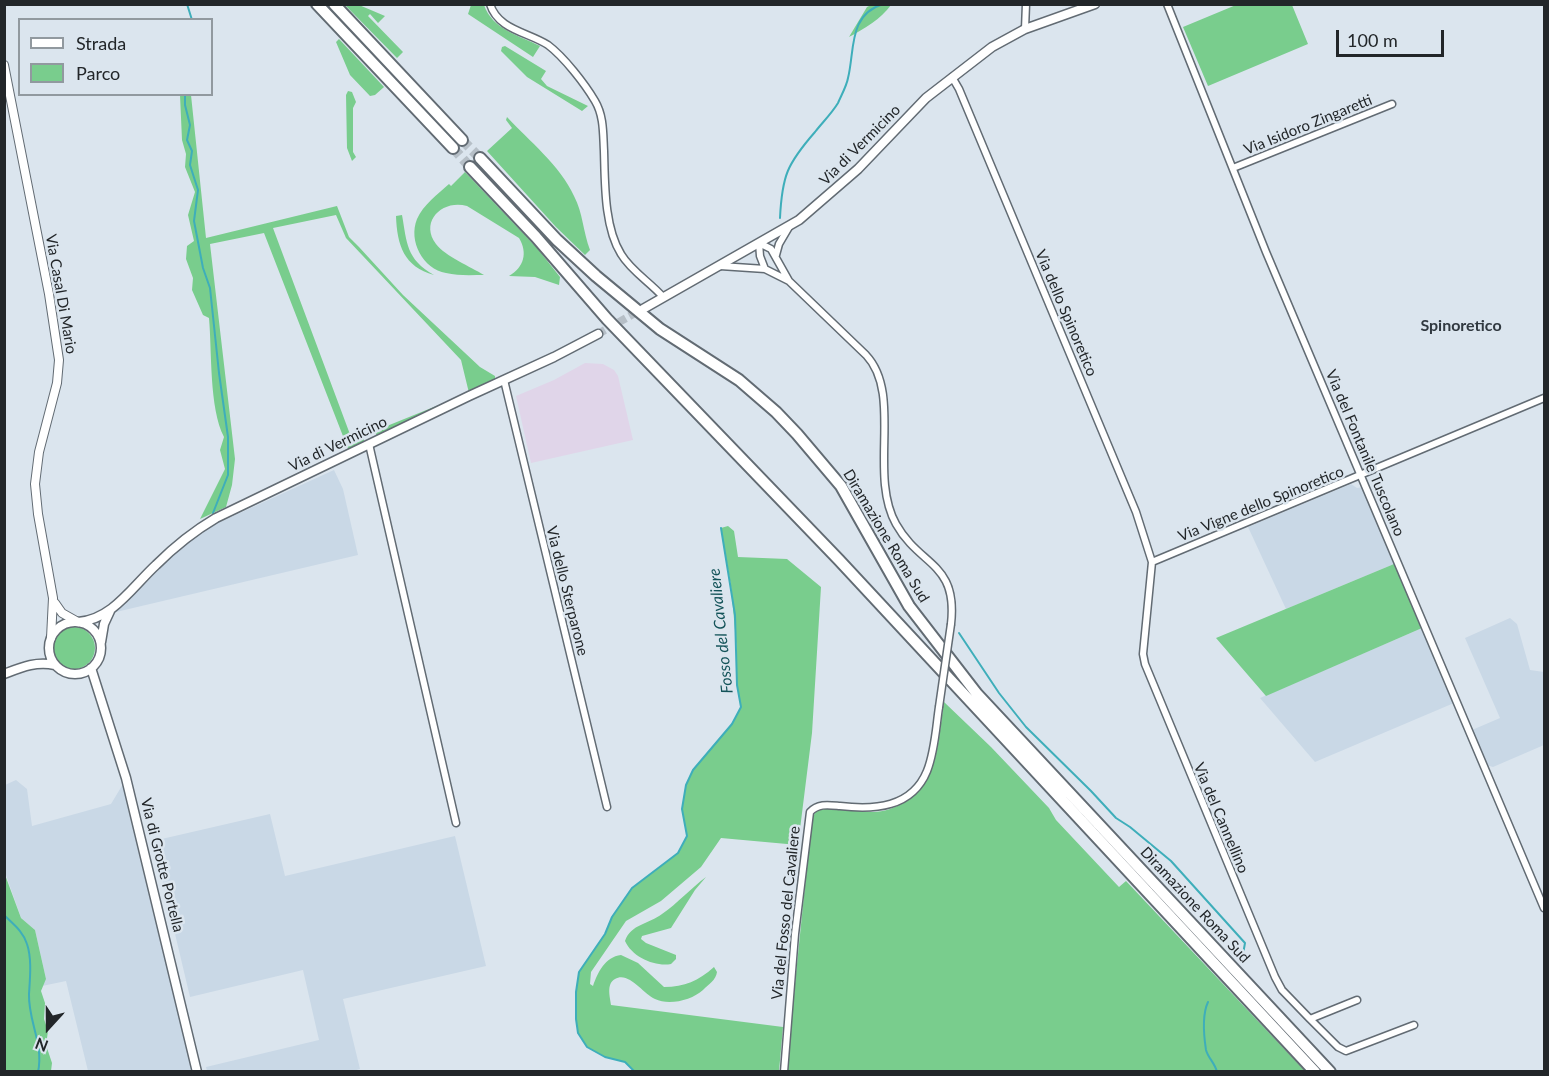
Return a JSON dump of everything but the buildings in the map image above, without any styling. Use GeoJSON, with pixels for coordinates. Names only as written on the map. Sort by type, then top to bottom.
{"type":"FeatureCollection","features":[{"type":"Feature","properties":{"kind":"highway"},"geometry":{"type":"LineString","coordinates":[[317,4],[453,148]]}},
{"type":"Feature","properties":{"kind":"highway"},"geometry":{"type":"LineString","coordinates":[[334,4],[462,140]]}},
{"type":"Feature","properties":{"kind":"highway","name":"Diramazione Roma Sud"},"geometry":{"type":"LineString","coordinates":[[480,158],[557,240],[596,276],[660,329],[739,380],[772,408],[797,434],[845,492],[888,573],[909,606],[977,694],[1330,1071]]}},
{"type":"Feature","properties":{"kind":"highway","name":"Diramazione Roma Sud"},"geometry":{"type":"LineString","coordinates":[[470,167],[536,237],[607,319],[839,560],[1315,1071]]}},
{"type":"Feature","properties":{"kind":"main road","name":"Via di Vermicino"},"geometry":{"type":"LineString","coordinates":[[643,309],[789,227],[814,209],[922,103],[992,47],[1025,29],[1095,4]]}},
{"type":"Feature","properties":{"kind":"main road","name":"Via di Vermicino"},"geometry":{"type":"LineString","coordinates":[[78,622],[93,620],[110,610],[171,550],[203,526],[598,334]]}},
{"type":"Feature","properties":{"kind":"main road","name":"Via di Vermicino"},"geometry":{"type":"LineString","coordinates":[[101,645],[104,624],[110,610]]}},
{"type":"Feature","properties":{"kind":"main road"},"geometry":{"type":"LineString","coordinates":[[4,674],[31,664],[42,654],[62,625],[78,622],[93,630],[101,645],[97,662],[84,672],[69,673],[55,665],[31,664]]}},
{"type":"Feature","properties":{"kind":"main road"},"geometry":{"type":"LineString","coordinates":[[51,638],[49,652],[55,665]]}},
{"type":"Feature","properties":{"kind":"main road","name":"Via di Grotte Portella"},"geometry":{"type":"LineString","coordinates":[[91,668],[126,778],[197,1071]]}},
{"type":"Feature","properties":{"kind":"street"},"geometry":{"type":"LineString","coordinates":[[490,4],[500,21],[543,42],[555,51],[596,102],[602,121],[606,195],[615,240],[626,260],[663,297]]}},
{"type":"Feature","properties":{"kind":"street"},"geometry":{"type":"LineString","coordinates":[[1025,29],[1026,4]]}},
{"type":"Feature","properties":{"kind":"street","name":"Via del Fontanile Tuscolano"},"geometry":{"type":"LineString","coordinates":[[1167,4],[1266,252],[1545,909]]}},
{"type":"Feature","properties":{"kind":"street","name":"Via Casal Di Mario"},"geometry":{"type":"LineString","coordinates":[[4,65],[58,353],[57,383],[39,452],[35,491],[53,598],[51,638]]}},
{"type":"Feature","properties":{"kind":"street","name":"Via dello Spinoretico"},"geometry":{"type":"LineString","coordinates":[[952,77],[964,100],[1126,486],[1152,562]]}},
{"type":"Feature","properties":{"kind":"street","name":"Via Isidoro Zingaretti"},"geometry":{"type":"LineString","coordinates":[[1233,168],[1392,104]]}},
{"type":"Feature","properties":{"kind":"street"},"geometry":{"type":"LineString","coordinates":[[776,256],[779,244],[789,227]]}},
{"type":"Feature","properties":{"kind":"street"},"geometry":{"type":"LineString","coordinates":[[765,269],[760,256],[759,243],[769,246],[789,281]]}},
{"type":"Feature","properties":{"kind":"street"},"geometry":{"type":"LineString","coordinates":[[716,266],[765,269],[789,281]]}},
{"type":"Feature","properties":{"kind":"street","name":"Via del Fosso del Cavaliere"},"geometry":{"type":"LineString","coordinates":[[784,1071],[795,934],[810,812],[820,806],[878,808],[909,794],[921,782],[927,770],[939,707],[952,602],[947,581],[900,531],[890,510],[885,489],[883,394],[878,372],[866,355],[789,281]]}},
{"type":"Feature","properties":{"kind":"street","name":"Via dello Sterparone"},"geometry":{"type":"LineString","coordinates":[[504,380],[607,807]]}},
{"type":"Feature","properties":{"kind":"street","name":"Via Vigne dello Spinoretico"},"geometry":{"type":"LineString","coordinates":[[1152,562],[1545,398]]}},
{"type":"Feature","properties":{"kind":"street"},"geometry":{"type":"LineString","coordinates":[[369,444],[456,823]]}},
{"type":"Feature","properties":{"kind":"street","name":"Via del Cannellino"},"geometry":{"type":"LineString","coordinates":[[1152,562],[1143,651],[1146,668],[1282,990],[1338,1047],[1346,1051],[1414,1024]]}},
{"type":"Feature","properties":{"kind":"street"},"geometry":{"type":"LineString","coordinates":[[53,598],[62,614],[78,622]]}},
{"type":"Feature","properties":{"kind":"street"},"geometry":{"type":"LineString","coordinates":[[1310,1019],[1357,999]]}},
{"type":"Feature","properties":{"kind":"shaded area"},"geometry":{"type":"Polygon","coordinates":[[[585,363],[603,364],[614,370],[618,376],[633,440],[531,463],[516,396],[554,380],[585,363]]]}},
{"type":"Feature","properties":{"kind":"shaded area"},"geometry":{"type":"Polygon","coordinates":[[[334,470],[343,489],[358,555],[116,612],[177,552],[207,528],[334,470]]]}},
{"type":"Feature","properties":{"kind":"shaded area"},"geometry":{"type":"Polygon","coordinates":[[[1351,484],[1357,488],[1363,487],[1394,564],[1286,609],[1248,527],[1351,484]]]}},
{"type":"Feature","properties":{"kind":"shaded area"},"geometry":{"type":"Polygon","coordinates":[[[1510,618],[1517,624],[1530,670],[1544,672],[1544,745],[1493,767],[1483,764],[1470,732],[1500,718],[1465,638],[1510,618]]]}},
{"type":"Feature","properties":{"kind":"shaded area"},"geometry":{"type":"Polygon","coordinates":[[[1422,628],[1454,703],[1315,762],[1260,698],[1422,628]]]}},
{"type":"Feature","properties":{"kind":"shaded area"},"geometry":{"type":"Polygon","coordinates":[[[16,780],[27,789],[32,826],[111,804],[123,784],[192,1071],[88,1071],[66,981],[42,986],[46,979],[35,930],[21,918],[5,872],[5,785],[16,780]]]}},
{"type":"Feature","properties":{"kind":"shaded area"},"geometry":{"type":"Polygon","coordinates":[[[270,814],[285,876],[455,836],[486,966],[343,999],[360,1069],[350,1072],[207,1071],[206,1067],[319,1040],[303,970],[190,997],[153,841],[270,814]]]}},
{"type":"Feature","properties":{"kind":"green space"},"geometry":{"type":"Polygon","coordinates":[[[345,5],[359,5],[385,16],[378,23],[370,14],[368,16],[403,52],[397,58],[345,5]]]}},
{"type":"Feature","properties":{"kind":"green space"},"geometry":{"type":"Polygon","coordinates":[[[471,5],[484,5],[493,20],[500,26],[540,46],[533,57],[468,14],[471,5]]]}},
{"type":"Feature","properties":{"kind":"green space"},"geometry":{"type":"Polygon","coordinates":[[[891,5],[877,19],[849,37],[867,7],[891,5]]]}},
{"type":"Feature","properties":{"kind":"green space"},"geometry":{"type":"Polygon","coordinates":[[[1236,5],[1292,5],[1308,44],[1208,86],[1183,27],[1236,5]]]}},
{"type":"Feature","properties":{"kind":"green space"},"geometry":{"type":"Polygon","coordinates":[[[339,39],[384,87],[375,95],[370,96],[350,75],[336,42],[339,39]]]}},
{"type":"Feature","properties":{"kind":"green space"},"geometry":{"type":"Polygon","coordinates":[[[505,46],[546,71],[541,79],[547,86],[588,106],[582,111],[527,77],[501,51],[505,46]]]}},
{"type":"Feature","properties":{"kind":"green space"},"geometry":{"type":"Polygon","coordinates":[[[348,91],[352,92],[356,102],[353,108],[353,152],[356,157],[352,161],[347,148],[346,95],[348,91]]]}},
{"type":"Feature","properties":{"kind":"green space"},"geometry":{"type":"Polygon","coordinates":[[[180,96],[191,96],[206,238],[337,206],[349,237],[403,295],[480,367],[495,376],[495,380],[469,393],[461,360],[346,238],[336,215],[273,228],[351,437],[374,426],[377,430],[461,396],[377,436],[374,431],[364,434],[364,443],[348,449],[264,233],[210,244],[235,459],[232,485],[226,507],[200,519],[225,469],[220,450],[224,437],[213,395],[209,318],[203,315],[192,290],[193,278],[186,259],[187,246],[194,241],[188,215],[195,192],[185,167],[186,154],[182,140],[180,96]]]}},
{"type":"Feature","properties":{"kind":"green space"},"geometry":{"type":"Polygon","coordinates":[[[507,117],[561,174],[568,185],[579,209],[590,250],[585,255],[556,227],[487,151],[512,128],[506,120],[507,117]]]}},
{"type":"Feature","properties":{"kind":"green space"},"geometry":{"type":"Polygon","coordinates":[[[465,172],[537,248],[560,277],[559,285],[535,277],[509,276],[518,268],[523,259],[524,254],[519,238],[467,206],[458,205],[442,209],[432,220],[431,235],[445,253],[484,275],[446,273],[430,266],[424,260],[416,245],[417,219],[431,200],[449,184],[451,186],[465,172]]]}},
{"type":"Feature","properties":{"kind":"green space"},"geometry":{"type":"Polygon","coordinates":[[[402,215],[409,250],[418,263],[434,275],[416,266],[404,253],[398,236],[396,216],[402,215]]]}},
{"type":"Feature","properties":{"kind":"green space"},"geometry":{"type":"Polygon","coordinates":[[[728,526],[734,531],[738,557],[787,559],[821,587],[812,733],[798,845],[721,838],[701,867],[661,901],[626,921],[591,972],[590,984],[593,986],[606,962],[621,955],[638,963],[664,987],[691,982],[714,967],[717,972],[715,977],[703,990],[687,999],[673,1002],[655,999],[631,980],[620,977],[610,984],[611,1005],[783,1027],[779,1071],[635,1071],[625,1062],[605,1057],[587,1047],[578,1033],[576,992],[579,972],[632,888],[678,853],[687,836],[682,809],[686,785],[693,770],[732,724],[741,707],[737,685],[737,652],[731,586],[721,528],[728,526]]]}},
{"type":"Feature","properties":{"kind":"green space"},"geometry":{"type":"Polygon","coordinates":[[[1394,564],[1422,628],[1266,696],[1216,638],[1394,564]]]}},
{"type":"Feature","properties":{"kind":"green space"},"geometry":{"type":"Polygon","coordinates":[[[74,627],[82,628],[89,633],[94,640],[94,656],[89,663],[82,668],[74,669],[66,668],[59,663],[54,656],[53,648],[54,640],[59,633],[66,628],[74,627]]]}},
{"type":"Feature","properties":{"kind":"green space"},"geometry":{"type":"Polygon","coordinates":[[[944,702],[1049,808],[1056,820],[1119,887],[1126,881],[1305,1071],[786,1072],[812,817],[817,811],[824,809],[873,812],[885,810],[903,803],[915,794],[924,783],[935,758],[944,702]]]}},
{"type":"Feature","properties":{"kind":"green space"},"geometry":{"type":"Polygon","coordinates":[[[4,872],[21,918],[35,930],[46,979],[41,991],[45,1003],[44,1019],[48,1031],[46,1045],[52,1063],[51,1071],[5,1071],[4,872]]]}},
{"type":"Feature","properties":{"kind":"green space"},"geometry":{"type":"Polygon","coordinates":[[[706,877],[671,928],[642,936],[641,939],[646,943],[676,955],[676,959],[671,964],[658,964],[645,960],[628,947],[625,941],[631,931],[662,914],[706,877]]]}},
{"type":"Feature","properties":{"kind":"waterway"},"geometry":{"type":"LineString","coordinates":[[187,4],[191,18]]}},
{"type":"Feature","properties":{"kind":"waterway"},"geometry":{"type":"LineString","coordinates":[[780,218],[782,191],[792,162],[838,103],[847,81],[858,25],[872,9],[883,4]]}},
{"type":"Feature","properties":{"kind":"waterway"},"geometry":{"type":"LineString","coordinates":[[185,96],[190,125],[187,140],[192,151],[190,165],[198,190],[194,221],[203,268],[210,288],[228,437],[228,475],[213,513]]}},
{"type":"Feature","properties":{"kind":"waterway","name":"Fosso del Cavaliere"},"geometry":{"type":"LineString","coordinates":[[635,1072],[625,1062],[605,1057],[587,1047],[578,1033],[576,992],[579,972],[632,888],[678,853],[687,836],[682,809],[686,785],[693,770],[732,724],[741,707],[737,685],[735,615],[721,528]]}},
{"type":"Feature","properties":{"kind":"waterway"},"geometry":{"type":"LineString","coordinates":[[959,633],[999,693],[1026,727],[1116,818],[1171,861],[1245,943],[1243,954]]}},
{"type":"Feature","properties":{"kind":"waterway"},"geometry":{"type":"LineString","coordinates":[[4,915],[20,931],[29,950],[29,1004],[38,1042],[38,1072]]}},
{"type":"Feature","properties":{"kind":"waterway"},"geometry":{"type":"LineString","coordinates":[[1208,1002],[1204,1019],[1205,1045],[1217,1072]]}},
{"type":"Feature","properties":{"kind":"tunnel"},"geometry":{"type":"LineString","coordinates":[[462,140],[480,158]]}},
{"type":"Feature","properties":{"kind":"tunnel"},"geometry":{"type":"LineString","coordinates":[[453,148],[470,167]]}},
{"type":"Feature","properties":{"kind":"tunnel"},"geometry":{"type":"LineString","coordinates":[[598,334],[642,309]]}},
{"type":"Feature","properties":{"kind":"district","name":"Spinoretico"},"geometry":{"type":"Point","coordinates":[1461,326]}}]}
